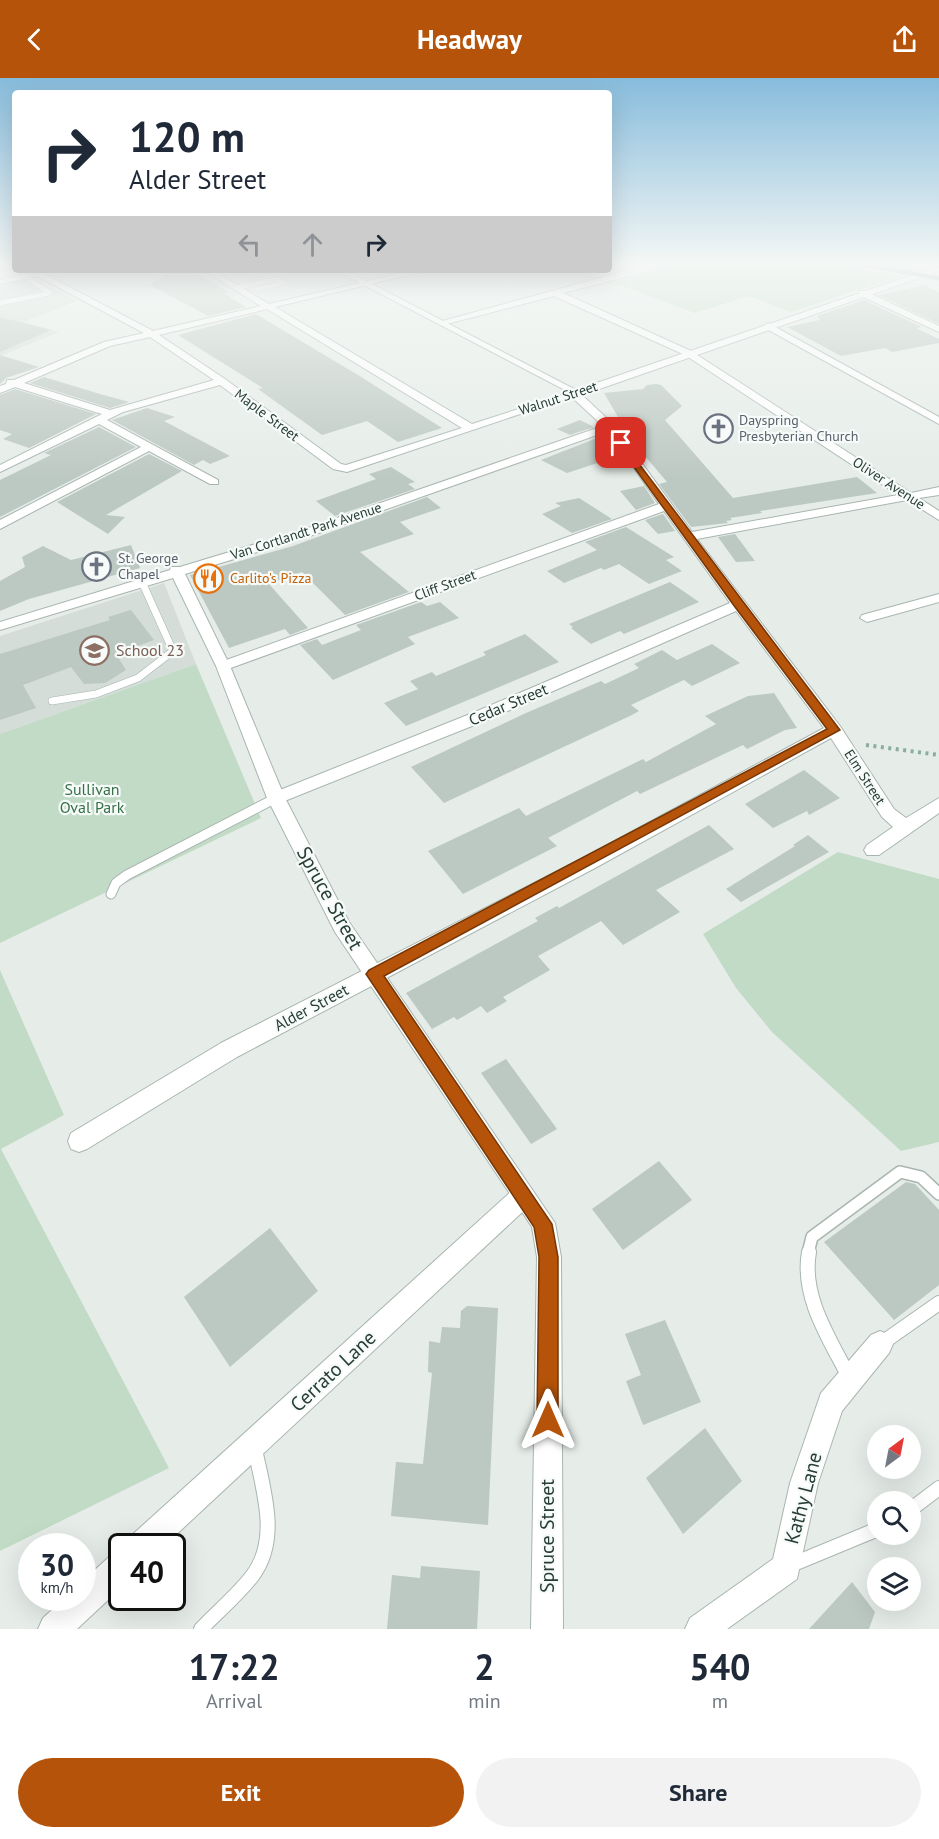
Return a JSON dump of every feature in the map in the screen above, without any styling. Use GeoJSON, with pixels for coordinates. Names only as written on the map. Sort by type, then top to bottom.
{"type":"FeatureCollection","features":[{"type":"Feature","properties":{"kind":"street"},"geometry":{"type":"LineString","coordinates":[[0,390],[95,348],[141,335]]}},
{"type":"Feature","properties":{"kind":"street","name":"Maple Street"},"geometry":{"type":"LineString","coordinates":[[154,335],[222,381],[337,468],[347,469]]}},
{"type":"Feature","properties":{"kind":"street"},"geometry":{"type":"LineString","coordinates":[[315,335],[469,427]]}},
{"type":"Feature","properties":{"kind":"street","name":"Elm Street"},"geometry":{"type":"LineString","coordinates":[[468,335],[575,394],[610,427],[738,605],[838,736],[888,813],[905,827]]}},
{"type":"Feature","properties":{"kind":"street","name":"Oliver Avenue"},"geometry":{"type":"LineString","coordinates":[[649,335],[688,353],[939,516]]}},
{"type":"Feature","properties":{"kind":"street","name":"Walnut Street"},"geometry":{"type":"LineString","coordinates":[[347,469],[575,394],[740,335]]}},
{"type":"Feature","properties":{"kind":"street"},"geometry":{"type":"LineString","coordinates":[[785,335],[939,421]]}},
{"type":"Feature","properties":{"kind":"street"},"geometry":{"type":"LineString","coordinates":[[0,379],[111,414]]}},
{"type":"Feature","properties":{"kind":"street"},"geometry":{"type":"LineString","coordinates":[[0,469],[111,414],[134,405],[222,381]]}},
{"type":"Feature","properties":{"kind":"street"},"geometry":{"type":"LineString","coordinates":[[99,420],[214,482]]}},
{"type":"Feature","properties":{"kind":"street","name":"Van Cortlandt Park Avenue"},"geometry":{"type":"LineString","coordinates":[[0,626],[176,570],[309,532],[610,427]]}},
{"type":"Feature","properties":{"kind":"street"},"geometry":{"type":"LineString","coordinates":[[0,525],[148,447]]}},
{"type":"Feature","properties":{"kind":"street"},"geometry":{"type":"LineString","coordinates":[[690,536],[939,491]]}},
{"type":"Feature","properties":{"kind":"street","name":"Cliff Street"},"geometry":{"type":"LineString","coordinates":[[223,666],[668,505]]}},
{"type":"Feature","properties":{"kind":"street","name":"Spruce Street"},"geometry":{"type":"LineString","coordinates":[[176,570],[223,666],[276,798],[342,927],[543,1224],[549,1257],[547,1629]]}},
{"type":"Feature","properties":{"kind":"street"},"geometry":{"type":"LineString","coordinates":[[867,618],[939,598]]}},
{"type":"Feature","properties":{"kind":"street","name":"Cedar Street"},"geometry":{"type":"LineString","coordinates":[[276,798],[481,716],[738,605]]}},
{"type":"Feature","properties":{"kind":"street","name":"Alder Street"},"geometry":{"type":"LineString","coordinates":[[79,1141],[229,1050],[838,736]]}},
{"type":"Feature","properties":{"kind":"street"},"geometry":{"type":"LineString","coordinates":[[873,850],[939,804]]}},
{"type":"Feature","properties":{"kind":"street","name":"Cerrato Lane"},"geometry":{"type":"LineString","coordinates":[[157,1533],[523,1196]]}},
{"type":"Feature","properties":{"kind":"street","name":"Kathy Lane"},"geometry":{"type":"LineString","coordinates":[[701,1629],[786,1568],[804,1483],[831,1403],[880,1344]]}},
{"type":"Feature","properties":{"kind":"street"},"geometry":{"type":"LineString","coordinates":[[54,1629],[108,1579]]}},
{"type":"Feature","properties":{"kind":"lane"},"geometry":{"type":"LineString","coordinates":[[52,701],[96,694],[138,678],[173,651],[142,582]]}},
{"type":"Feature","properties":{"kind":"lane"},"geometry":{"type":"LineString","coordinates":[[111,894],[116,883],[127,875],[276,798]]}},
{"type":"Feature","properties":{"kind":"lane"},"geometry":{"type":"LineString","coordinates":[[850,1379],[813,1306],[806,1253],[812,1237],[900,1172],[921,1177],[939,1194]]}},
{"type":"Feature","properties":{"kind":"lane"},"geometry":{"type":"LineString","coordinates":[[880,1344],[939,1303]]}},
{"type":"Feature","properties":{"kind":"lane"},"geometry":{"type":"LineString","coordinates":[[201,1629],[254,1574],[265,1554],[269,1526],[254,1444]]}},
{"type":"Feature","properties":{"kind":"lane"},"geometry":{"type":"LineString","coordinates":[[921,1502],[939,1488]]}},
{"type":"Feature","properties":{"kind":"lane"},"geometry":{"type":"LineString","coordinates":[[786,1568],[867,1534]]}},
{"type":"Feature","properties":{"kind":"path"},"geometry":{"type":"LineString","coordinates":[[838,736],[939,755]]}},
{"type":"Feature","properties":{"kind":"shaded area"},"geometry":{"type":"Polygon","coordinates":[[[0,335],[51,335],[0,356],[0,335]]]}},
{"type":"Feature","properties":{"kind":"shaded area","name":"School 23"},"geometry":{"type":"Polygon","coordinates":[[[164,583],[196,664],[0,734],[0,636],[164,583]]]}},
{"type":"Feature","properties":{"kind":"green space","name":"Sullivan Oval Park"},"geometry":{"type":"Polygon","coordinates":[[[196,664],[261,818],[0,943],[0,734],[196,664]]]}},
{"type":"Feature","properties":{"kind":"green space"},"geometry":{"type":"Polygon","coordinates":[[[838,852],[939,879],[939,1142],[901,1151],[772,1032],[736,988],[703,934],[838,852]]]}},
{"type":"Feature","properties":{"kind":"green space"},"geometry":{"type":"Polygon","coordinates":[[[0,970],[64,1115],[1,1149],[169,1468],[37,1533],[18,1533],[18,1542],[0,1551],[0,970]]]}},
{"type":"Feature","properties":{"kind":"building"},"geometry":{"type":"Polygon","coordinates":[[[0,335],[39,335],[0,352],[0,335]]]}},
{"type":"Feature","properties":{"kind":"building"},"geometry":{"type":"Polygon","coordinates":[[[179,335],[292,335],[442,428],[398,442],[367,421],[322,435],[258,389],[263,388],[179,335]]]}},
{"type":"Feature","properties":{"kind":"building"},"geometry":{"type":"Polygon","coordinates":[[[803,335],[931,335],[939,339],[939,343],[892,352],[885,348],[841,356],[803,335]]]}},
{"type":"Feature","properties":{"kind":"building"},"geometry":{"type":"Polygon","coordinates":[[[0,355],[39,367],[6,378],[0,384],[0,355]]]}},
{"type":"Feature","properties":{"kind":"building"},"geometry":{"type":"Polygon","coordinates":[[[44,377],[129,402],[110,408],[30,383],[44,377]]]}},
{"type":"Feature","properties":{"kind":"building"},"geometry":{"type":"Polygon","coordinates":[[[647,385],[661,385],[682,406],[665,420],[733,498],[857,477],[877,493],[760,511],[762,513],[730,518],[732,520],[726,521],[728,523],[691,527],[659,484],[667,482],[639,449],[636,451],[631,445],[635,446],[604,393],[643,389],[647,385]]]}},
{"type":"Feature","properties":{"kind":"building"},"geometry":{"type":"Polygon","coordinates":[[[15,389],[96,414],[29,448],[3,439],[12,434],[0,430],[0,395],[15,389]]]}},
{"type":"Feature","properties":{"kind":"building"},"geometry":{"type":"Polygon","coordinates":[[[147,408],[175,417],[164,421],[230,456],[210,464],[203,460],[194,465],[112,420],[147,408]]]}},
{"type":"Feature","properties":{"kind":"building"},"geometry":{"type":"Polygon","coordinates":[[[580,420],[594,427],[570,435],[557,429],[580,420]]]}},
{"type":"Feature","properties":{"kind":"building"},"geometry":{"type":"Polygon","coordinates":[[[99,427],[136,447],[0,517],[0,480],[51,455],[44,453],[99,427]]]}},
{"type":"Feature","properties":{"kind":"building"},"geometry":{"type":"Polygon","coordinates":[[[607,434],[622,455],[567,473],[541,460],[607,434]]]}},
{"type":"Feature","properties":{"kind":"building"},"geometry":{"type":"Polygon","coordinates":[[[149,454],[182,471],[106,515],[125,517],[108,534],[57,502],[149,454]]]}},
{"type":"Feature","properties":{"kind":"building"},"geometry":{"type":"Polygon","coordinates":[[[391,467],[415,482],[408,484],[415,489],[335,516],[316,501],[376,479],[369,474],[391,467]]]}},
{"type":"Feature","properties":{"kind":"building"},"geometry":{"type":"Polygon","coordinates":[[[644,486],[655,503],[636,510],[620,491],[644,486]]]}},
{"type":"Feature","properties":{"kind":"building"},"geometry":{"type":"Polygon","coordinates":[[[427,497],[441,508],[400,522],[414,534],[360,552],[409,592],[345,615],[302,572],[269,584],[308,628],[290,635],[285,629],[229,648],[190,575],[293,546],[427,497]]]}},
{"type":"Feature","properties":{"kind":"building"},"geometry":{"type":"Polygon","coordinates":[[[579,498],[612,519],[572,533],[542,514],[561,506],[555,503],[579,498]]]}},
{"type":"Feature","properties":{"kind":"building"},"geometry":{"type":"Polygon","coordinates":[[[663,514],[675,531],[658,534],[645,520],[663,514]]]}},
{"type":"Feature","properties":{"kind":"building"},"geometry":{"type":"Polygon","coordinates":[[[626,527],[674,557],[666,560],[682,571],[649,584],[619,564],[604,570],[601,568],[564,583],[547,571],[597,550],[585,542],[626,527]]]}},
{"type":"Feature","properties":{"kind":"building"},"geometry":{"type":"Polygon","coordinates":[[[735,534],[755,561],[736,562],[718,537],[735,534]]]}},
{"type":"Feature","properties":{"kind":"building"},"geometry":{"type":"Polygon","coordinates":[[[131,545],[140,568],[29,599],[0,611],[0,581],[25,567],[22,557],[43,546],[71,560],[131,545]]]}},
{"type":"Feature","properties":{"kind":"building"},"geometry":{"type":"Polygon","coordinates":[[[670,582],[699,602],[624,634],[620,631],[591,644],[569,624],[670,582]]]}},
{"type":"Feature","properties":{"kind":"building"},"geometry":{"type":"Polygon","coordinates":[[[421,602],[427,606],[440,602],[459,618],[408,637],[415,644],[333,680],[300,645],[317,639],[322,645],[361,630],[356,625],[421,602]]]}},
{"type":"Feature","properties":{"kind":"building"},"geometry":{"type":"Polygon","coordinates":[[[131,610],[154,640],[116,654],[126,670],[105,683],[84,684],[71,667],[23,685],[36,708],[0,720],[0,654],[110,620],[108,617],[131,610]]]}},
{"type":"Feature","properties":{"kind":"building"},"geometry":{"type":"Polygon","coordinates":[[[525,634],[559,662],[406,726],[384,703],[418,689],[410,681],[432,672],[436,676],[486,655],[483,652],[525,634]]]}},
{"type":"Feature","properties":{"kind":"building"},"geometry":{"type":"Polygon","coordinates":[[[712,644],[740,663],[692,686],[684,680],[669,687],[631,705],[639,711],[632,715],[444,803],[411,767],[526,713],[601,681],[605,684],[639,668],[634,664],[662,650],[677,660],[712,644]]]}},
{"type":"Feature","properties":{"kind":"building"},"geometry":{"type":"Polygon","coordinates":[[[774,693],[797,728],[785,730],[747,749],[743,745],[640,794],[637,791],[548,838],[557,846],[463,894],[428,851],[519,808],[526,816],[643,759],[646,762],[716,724],[705,716],[748,696],[774,693]]]}},
{"type":"Feature","properties":{"kind":"building"},"geometry":{"type":"Polygon","coordinates":[[[804,770],[840,798],[809,815],[807,811],[773,828],[745,804],[804,770]]]}},
{"type":"Feature","properties":{"kind":"building"},"geometry":{"type":"Polygon","coordinates":[[[709,825],[734,849],[656,890],[680,912],[623,945],[601,921],[538,956],[550,970],[503,997],[507,1001],[487,1013],[481,1006],[457,1020],[454,1017],[432,1029],[406,993],[538,921],[535,918],[557,906],[559,908],[709,825]]]}},
{"type":"Feature","properties":{"kind":"building"},"geometry":{"type":"Polygon","coordinates":[[[808,835],[829,852],[741,902],[726,889],[795,846],[793,845],[808,835]]]}},
{"type":"Feature","properties":{"kind":"building"},"geometry":{"type":"Polygon","coordinates":[[[506,1059],[557,1129],[531,1144],[481,1073],[506,1059]]]}},
{"type":"Feature","properties":{"kind":"building"},"geometry":{"type":"Polygon","coordinates":[[[659,1161],[692,1200],[623,1250],[592,1209],[659,1161]]]}},
{"type":"Feature","properties":{"kind":"building"},"geometry":{"type":"Polygon","coordinates":[[[906,1182],[915,1184],[939,1210],[939,1285],[894,1320],[824,1242],[906,1182]]]}},
{"type":"Feature","properties":{"kind":"building"},"geometry":{"type":"Polygon","coordinates":[[[270,1228],[318,1291],[230,1367],[184,1297],[270,1228]]]}},
{"type":"Feature","properties":{"kind":"building"},"geometry":{"type":"Polygon","coordinates":[[[467,1306],[498,1308],[488,1525],[391,1516],[396,1462],[423,1464],[432,1373],[428,1372],[429,1341],[440,1343],[442,1327],[460,1328],[461,1311],[467,1306]]]}},
{"type":"Feature","properties":{"kind":"building"},"geometry":{"type":"Polygon","coordinates":[[[665,1320],[701,1402],[643,1425],[626,1381],[641,1375],[625,1334],[665,1320]]]}},
{"type":"Feature","properties":{"kind":"building"},"geometry":{"type":"Polygon","coordinates":[[[705,1428],[742,1481],[683,1534],[646,1478],[705,1428]]]}},
{"type":"Feature","properties":{"kind":"building"},"geometry":{"type":"Polygon","coordinates":[[[421,1566],[480,1571],[477,1629],[387,1629],[392,1575],[420,1578],[421,1566]]]}},
{"type":"Feature","properties":{"kind":"building"},"geometry":{"type":"Polygon","coordinates":[[[852,1582],[867,1602],[867,1611],[875,1612],[869,1629],[809,1629],[852,1582]]]}},
{"type":"Feature","properties":{"kind":"place","name":"Dayspring Presbyterian Church"},"geometry":{"type":"Point","coordinates":[718,428]}},
{"type":"Feature","properties":{"kind":"place","name":"St. George Chapel"},"geometry":{"type":"Point","coordinates":[97,566]}},
{"type":"Feature","properties":{"kind":"place","name":"Carlito's Pizza"},"geometry":{"type":"Point","coordinates":[209,578]}},
{"type":"Feature","properties":{"kind":"place","name":"School 23"},"geometry":{"type":"Point","coordinates":[95,650]}},
{"type":"Feature","properties":{"kind":"route"},"geometry":{"type":"LineString","coordinates":[[548,1420],[549,1257],[543,1224],[374,974],[588,863],[834,730],[738,605],[668,505],[621,443]]}}]}
